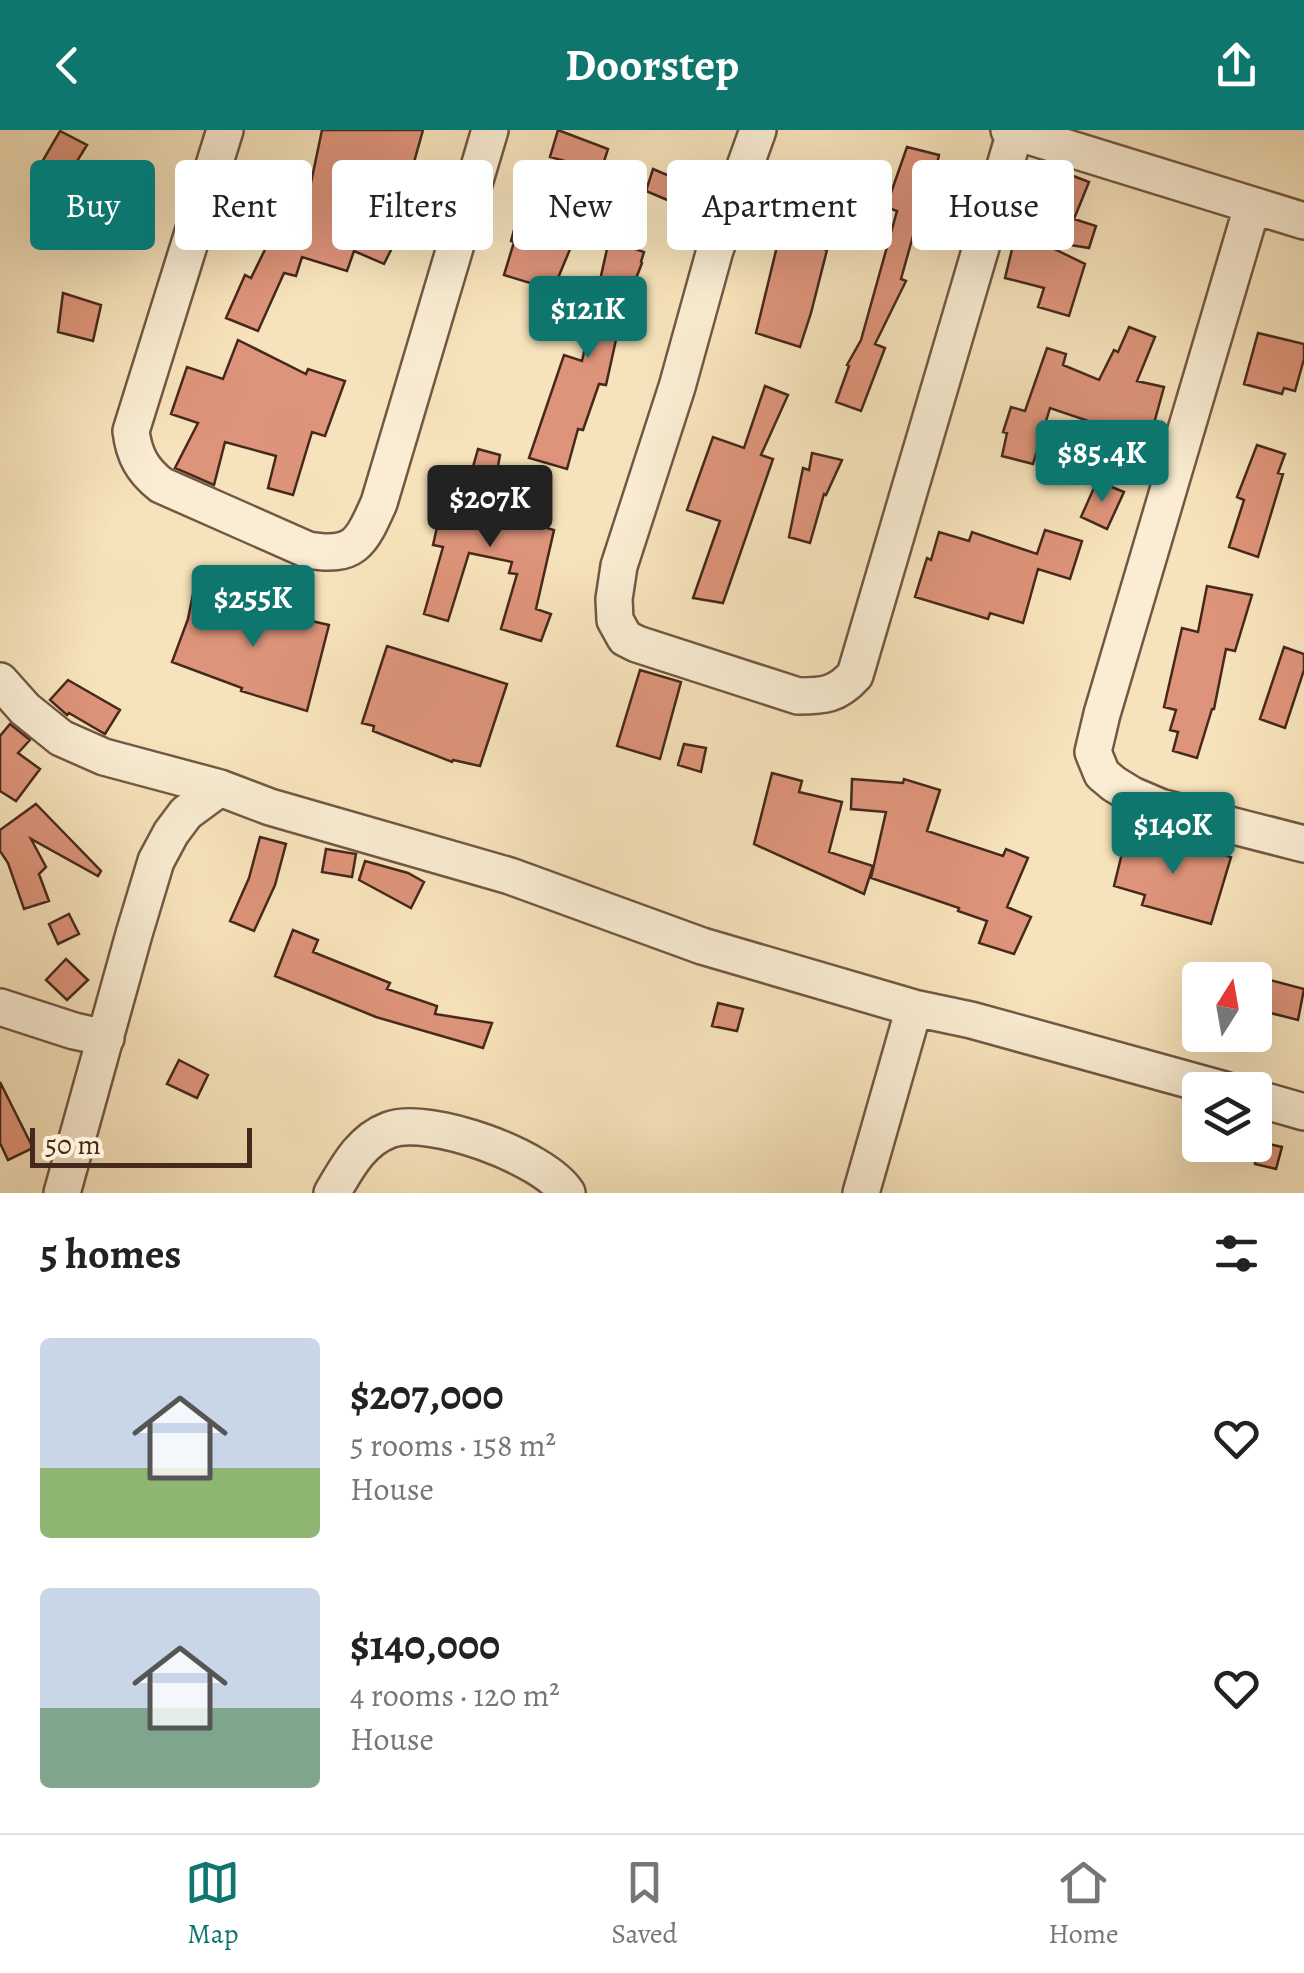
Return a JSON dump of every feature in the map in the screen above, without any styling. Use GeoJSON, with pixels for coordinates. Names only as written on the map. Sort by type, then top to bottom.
{"type":"FeatureCollection","features":[{"type":"Feature","properties":{"kind":"street"},"geometry":{"type":"LineString","coordinates":[[225,130],[131,431],[133,449],[147,474],[161,485],[308,550],[330,553],[345,551],[360,539],[379,502],[490,130]]}},
{"type":"Feature","properties":{"kind":"street"},"geometry":{"type":"LineString","coordinates":[[758,130],[715,250],[678,387],[620,566],[615,620],[626,638],[637,644],[798,696],[822,696],[843,688],[855,675],[1012,131],[1304,222]]}},
{"type":"Feature","properties":{"kind":"street"},"geometry":{"type":"LineString","coordinates":[[1252,206],[1093,752],[1102,774],[1132,795],[1160,807],[1304,844]]}},
{"type":"Feature","properties":{"kind":"street"},"geometry":{"type":"LineString","coordinates":[[0,681],[25,709],[62,738],[104,757],[510,876],[702,946],[914,1008],[1182,1078]]}},
{"type":"Feature","properties":{"kind":"street"},"geometry":{"type":"LineString","coordinates":[[62,1193],[156,861],[186,814],[220,788]]}},
{"type":"Feature","properties":{"kind":"street"},"geometry":{"type":"LineString","coordinates":[[0,1007],[106,1038]]}},
{"type":"Feature","properties":{"kind":"street"},"geometry":{"type":"LineString","coordinates":[[861,1193],[914,1008]]}},
{"type":"Feature","properties":{"kind":"street"},"geometry":{"type":"LineString","coordinates":[[1272,1103],[1304,1112]]}},
{"type":"Feature","properties":{"kind":"street"},"geometry":{"type":"LineString","coordinates":[[332,1193],[368,1141],[391,1129],[416,1126],[463,1134],[540,1168],[568,1193]]}},
{"type":"Feature","properties":{"kind":"building"},"geometry":{"type":"Polygon","coordinates":[[[322,130],[423,130],[415,160],[332,160],[332,250],[391,250],[384,264],[354,251],[347,271],[302,257],[296,276],[284,273],[258,331],[226,318],[245,275],[251,278],[265,250],[312,250],[312,178],[322,130]]]}},
{"type":"Feature","properties":{"kind":"building"},"geometry":{"type":"Polygon","coordinates":[[[558,130],[608,149],[604,160],[550,157],[558,130]]]}},
{"type":"Feature","properties":{"kind":"building"},"geometry":{"type":"Polygon","coordinates":[[[60,131],[87,145],[78,160],[43,160],[60,131]]]}},
{"type":"Feature","properties":{"kind":"building"},"geometry":{"type":"Polygon","coordinates":[[[907,147],[939,155],[938,160],[912,160],[912,240],[901,279],[906,281],[875,344],[885,348],[861,411],[836,402],[847,365],[861,340],[886,250],[892,250],[897,211],[892,209],[892,190],[907,147]]]}},
{"type":"Feature","properties":{"kind":"building"},"geometry":{"type":"Polygon","coordinates":[[[653,169],[667,175],[667,200],[647,191],[653,169]]]}},
{"type":"Feature","properties":{"kind":"building"},"geometry":{"type":"Polygon","coordinates":[[[1074,176],[1089,182],[1074,219],[1074,176]]]}},
{"type":"Feature","properties":{"kind":"building"},"geometry":{"type":"Polygon","coordinates":[[[1074,219],[1096,226],[1089,248],[1074,246],[1074,219]]]}},
{"type":"Feature","properties":{"kind":"building"},"geometry":{"type":"Polygon","coordinates":[[[513,245],[513,250],[570,250],[553,290],[504,275],[513,245]]]}},
{"type":"Feature","properties":{"kind":"building"},"geometry":{"type":"Polygon","coordinates":[[[607,250],[644,252],[621,317],[606,385],[599,384],[583,430],[578,429],[567,469],[529,458],[564,355],[582,361],[607,250]]]}},
{"type":"Feature","properties":{"kind":"building"},"geometry":{"type":"Polygon","coordinates":[[[776,250],[827,250],[800,347],[756,333],[776,250]]]}},
{"type":"Feature","properties":{"kind":"building"},"geometry":{"type":"Polygon","coordinates":[[[1012,250],[1056,250],[1085,264],[1069,316],[1038,307],[1044,288],[1005,278],[1012,250]]]}},
{"type":"Feature","properties":{"kind":"building"},"geometry":{"type":"Polygon","coordinates":[[[63,293],[101,305],[93,341],[58,332],[63,293]]]}},
{"type":"Feature","properties":{"kind":"building"},"geometry":{"type":"Polygon","coordinates":[[[1129,327],[1155,337],[1137,381],[1164,387],[1150,438],[1050,408],[1033,464],[1002,456],[1007,433],[1003,432],[1011,407],[1025,411],[1047,348],[1066,354],[1063,365],[1099,380],[1129,327]]]}},
{"type":"Feature","properties":{"kind":"building"},"geometry":{"type":"Polygon","coordinates":[[[1258,333],[1304,344],[1295,391],[1284,388],[1282,394],[1244,384],[1258,333]]]}},
{"type":"Feature","properties":{"kind":"building"},"geometry":{"type":"Polygon","coordinates":[[[238,340],[306,374],[308,369],[345,381],[325,436],[312,432],[293,495],[268,488],[276,456],[225,442],[214,485],[175,468],[198,423],[171,414],[187,367],[223,379],[238,340]]]}},
{"type":"Feature","properties":{"kind":"building"},"geometry":{"type":"Polygon","coordinates":[[[765,386],[788,395],[761,455],[773,459],[723,603],[693,598],[720,521],[687,510],[713,437],[744,448],[765,386]]]}},
{"type":"Feature","properties":{"kind":"building"},"geometry":{"type":"Polygon","coordinates":[[[1257,445],[1285,454],[1278,473],[1283,474],[1258,557],[1229,547],[1244,500],[1237,497],[1257,445]]]}},
{"type":"Feature","properties":{"kind":"building"},"geometry":{"type":"Polygon","coordinates":[[[478,449],[500,455],[490,511],[554,530],[536,609],[551,614],[541,641],[501,629],[517,574],[509,573],[512,562],[469,553],[448,621],[424,614],[443,547],[433,545],[447,483],[467,488],[478,449]]]}},
{"type":"Feature","properties":{"kind":"building"},"geometry":{"type":"Polygon","coordinates":[[[812,453],[842,460],[824,494],[810,543],[789,537],[803,468],[809,470],[812,453]]]}},
{"type":"Feature","properties":{"kind":"building"},"geometry":{"type":"Polygon","coordinates":[[[1097,481],[1124,492],[1107,529],[1081,517],[1097,481]]]}},
{"type":"Feature","properties":{"kind":"building"},"geometry":{"type":"Polygon","coordinates":[[[1045,530],[1082,541],[1070,579],[1038,569],[1023,623],[990,613],[988,619],[915,597],[939,532],[969,541],[972,532],[1037,554],[1045,530]]]}},
{"type":"Feature","properties":{"kind":"building"},"geometry":{"type":"Polygon","coordinates":[[[1207,586],[1252,595],[1235,651],[1226,649],[1214,709],[1197,758],[1173,751],[1178,732],[1170,730],[1176,710],[1164,707],[1182,628],[1198,632],[1207,586]]]}},
{"type":"Feature","properties":{"kind":"building"},"geometry":{"type":"Polygon","coordinates":[[[193,594],[329,625],[307,711],[241,691],[242,688],[172,662],[193,594]]]}},
{"type":"Feature","properties":{"kind":"building"},"geometry":{"type":"Polygon","coordinates":[[[387,646],[507,684],[480,766],[452,762],[362,723],[387,646]]]}},
{"type":"Feature","properties":{"kind":"building"},"geometry":{"type":"Polygon","coordinates":[[[1284,647],[1304,654],[1304,670],[1285,728],[1260,719],[1284,647]]]}},
{"type":"Feature","properties":{"kind":"building"},"geometry":{"type":"Polygon","coordinates":[[[640,670],[681,682],[660,759],[617,746],[640,670]]]}},
{"type":"Feature","properties":{"kind":"building"},"geometry":{"type":"Polygon","coordinates":[[[68,680],[120,710],[105,734],[67,715],[50,700],[68,680]]]}},
{"type":"Feature","properties":{"kind":"building"},"geometry":{"type":"Polygon","coordinates":[[[10,724],[30,740],[18,753],[40,769],[16,801],[0,791],[0,736],[10,724]]]}},
{"type":"Feature","properties":{"kind":"building"},"geometry":{"type":"Polygon","coordinates":[[[684,744],[706,748],[701,772],[678,765],[684,744]]]}},
{"type":"Feature","properties":{"kind":"building"},"geometry":{"type":"Polygon","coordinates":[[[772,773],[802,781],[799,792],[842,802],[829,852],[873,866],[864,894],[754,844],[772,773]]]}},
{"type":"Feature","properties":{"kind":"building"},"geometry":{"type":"Polygon","coordinates":[[[852,779],[903,783],[904,779],[940,790],[927,831],[1003,856],[1006,849],[1028,858],[1007,907],[1031,917],[1014,954],[979,943],[987,921],[871,878],[886,812],[851,809],[852,779]]]}},
{"type":"Feature","properties":{"kind":"building"},"geometry":{"type":"Polygon","coordinates":[[[36,804],[101,871],[98,876],[31,839],[46,867],[39,874],[49,901],[24,909],[0,851],[0,830],[36,804]]]}},
{"type":"Feature","properties":{"kind":"building"},"geometry":{"type":"Polygon","coordinates":[[[1127,833],[1231,857],[1211,924],[1142,905],[1145,895],[1114,886],[1127,833]]]}},
{"type":"Feature","properties":{"kind":"building"},"geometry":{"type":"Polygon","coordinates":[[[260,837],[286,844],[275,885],[254,931],[230,921],[249,878],[260,837]]]}},
{"type":"Feature","properties":{"kind":"building"},"geometry":{"type":"Polygon","coordinates":[[[326,849],[356,854],[352,877],[322,872],[326,849]]]}},
{"type":"Feature","properties":{"kind":"building"},"geometry":{"type":"Polygon","coordinates":[[[365,861],[408,873],[424,882],[411,908],[359,880],[365,861]]]}},
{"type":"Feature","properties":{"kind":"building"},"geometry":{"type":"Polygon","coordinates":[[[69,914],[79,934],[58,944],[49,924],[69,914]]]}},
{"type":"Feature","properties":{"kind":"building"},"geometry":{"type":"Polygon","coordinates":[[[293,930],[318,940],[313,952],[390,983],[387,989],[437,1006],[435,1014],[492,1023],[483,1048],[376,1017],[275,976],[293,930]]]}},
{"type":"Feature","properties":{"kind":"building"},"geometry":{"type":"Polygon","coordinates":[[[66,959],[88,980],[67,1000],[46,980],[66,959]]]}},
{"type":"Feature","properties":{"kind":"building"},"geometry":{"type":"Polygon","coordinates":[[[1272,981],[1304,989],[1298,1020],[1272,1013],[1272,981]]]}},
{"type":"Feature","properties":{"kind":"building"},"geometry":{"type":"Polygon","coordinates":[[[718,1003],[743,1009],[737,1031],[712,1026],[718,1003]]]}},
{"type":"Feature","properties":{"kind":"building"},"geometry":{"type":"Polygon","coordinates":[[[179,1060],[208,1075],[197,1098],[167,1084],[179,1060]]]}},
{"type":"Feature","properties":{"kind":"building"},"geometry":{"type":"Polygon","coordinates":[[[0,1082],[33,1148],[8,1160],[0,1143],[0,1082]]]}},
{"type":"Feature","properties":{"kind":"building"},"geometry":{"type":"Polygon","coordinates":[[[1272,1145],[1282,1147],[1276,1169],[1255,1164],[1272,1162],[1272,1145]]]}}]}
